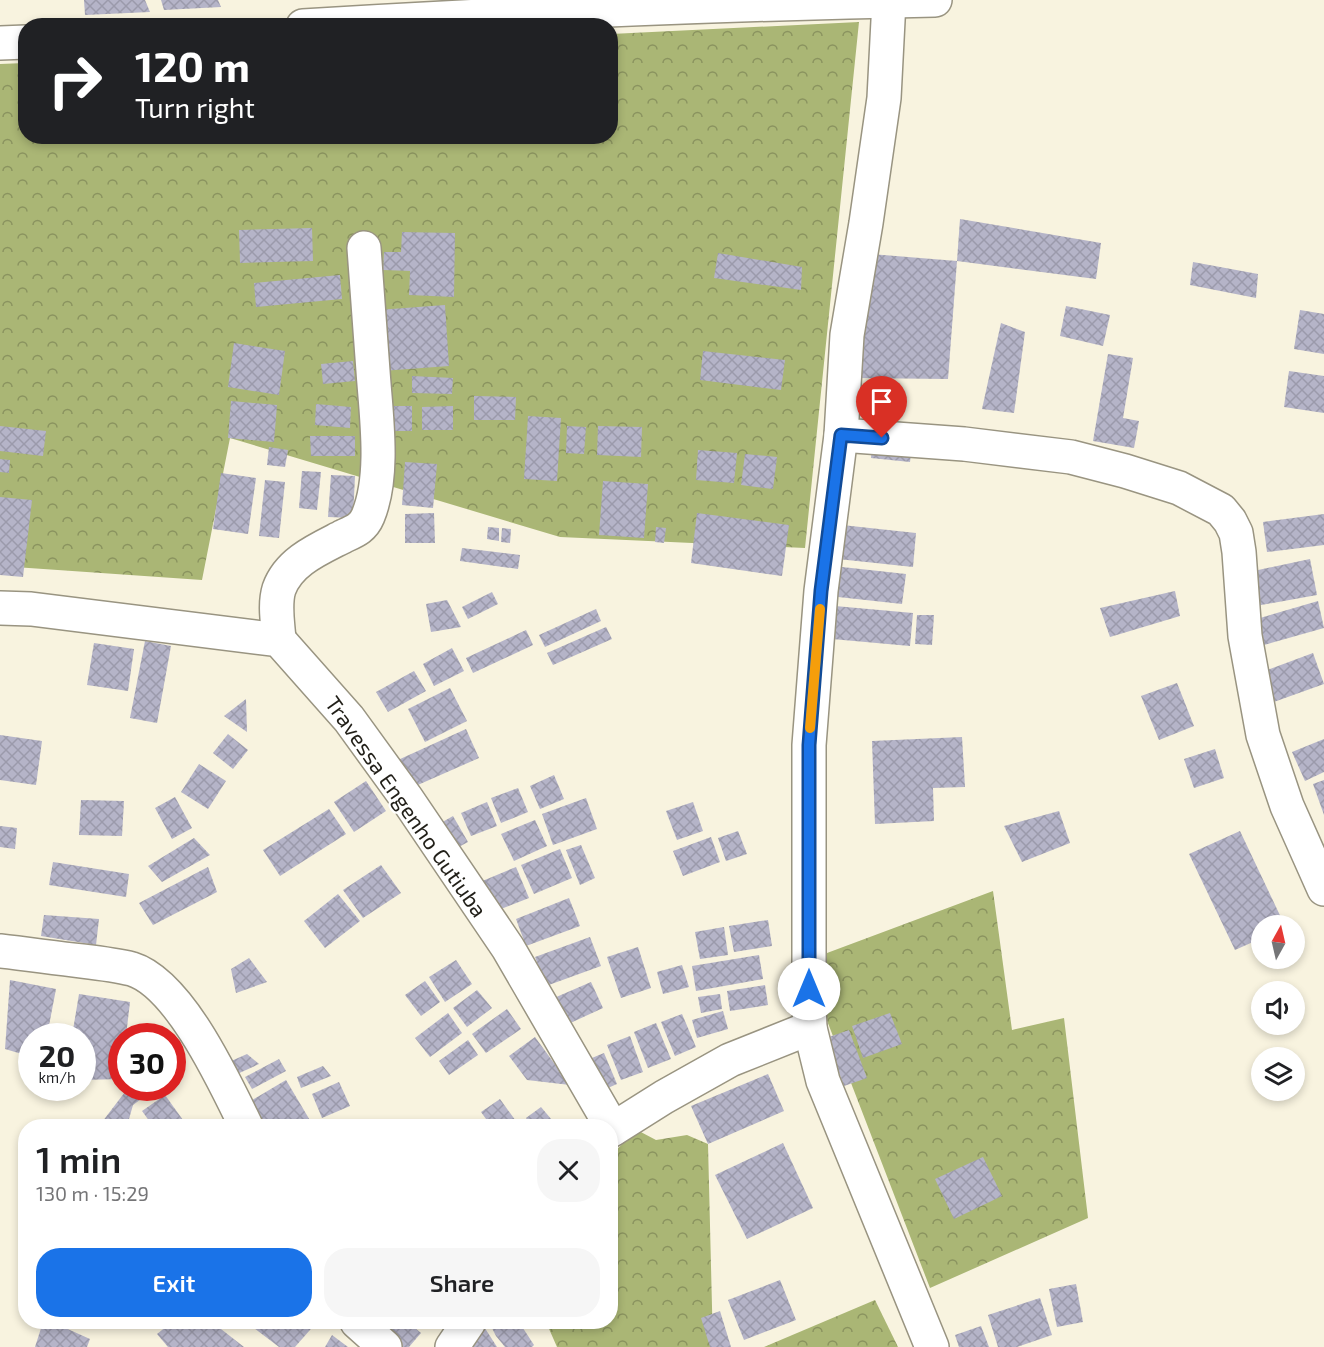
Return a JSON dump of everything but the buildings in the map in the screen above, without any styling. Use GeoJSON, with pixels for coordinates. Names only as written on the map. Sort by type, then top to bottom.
{"type":"FeatureCollection","features":[{"type":"Feature","properties":{"kind":"street"},"geometry":{"type":"LineString","coordinates":[[386,18],[501,7],[935,0]]}},
{"type":"Feature","properties":{"kind":"street"},"geometry":{"type":"LineString","coordinates":[[889,1],[884,98],[847,335],[841,435],[821,591],[809,745],[810,1028],[823,1081],[932,1347]]}},
{"type":"Feature","properties":{"kind":"street"},"geometry":{"type":"LineString","coordinates":[[0,43],[18,42]]}},
{"type":"Feature","properties":{"kind":"street"},"geometry":{"type":"LineString","coordinates":[[0,608],[32,609],[279,639],[277,610],[279,590],[293,566],[318,549],[361,528],[374,498],[378,460],[376,409],[364,248]]}},
{"type":"Feature","properties":{"kind":"street"},"geometry":{"type":"LineString","coordinates":[[841,435],[964,444],[1071,457],[1179,488],[1221,510],[1236,533],[1245,636],[1263,735],[1287,806],[1324,889]]}},
{"type":"Feature","properties":{"kind":"street","name":"Travessa Engenho Gutiuba"},"geometry":{"type":"LineString","coordinates":[[279,639],[349,718],[414,809],[508,948],[606,1119]]}},
{"type":"Feature","properties":{"kind":"street"},"geometry":{"type":"LineString","coordinates":[[0,951],[102,964],[133,970],[151,978],[167,993],[190,1022],[243,1119]]}},
{"type":"Feature","properties":{"kind":"street","name":"Travessa Engenho Gutiuba"},"geometry":{"type":"LineString","coordinates":[[618,1126],[664,1096],[730,1060],[810,1028]]}},
{"type":"Feature","properties":{"kind":"street"},"geometry":{"type":"LineString","coordinates":[[365,1329],[385,1347]]}},
{"type":"Feature","properties":{"kind":"street"},"geometry":{"type":"LineString","coordinates":[[452,1347],[464,1329]]}},
{"type":"Feature","properties":{"kind":"green space"},"geometry":{"type":"Polygon","coordinates":[[[859,22],[805,548],[560,537],[230,438],[202,580],[0,566],[0,64],[18,63],[18,144],[618,144],[618,34],[859,22]]]}},
{"type":"Feature","properties":{"kind":"green space"},"geometry":{"type":"Polygon","coordinates":[[[993,891],[1012,1030],[1064,1018],[1088,1218],[930,1288],[826,1018],[827,953],[993,891]]]}},
{"type":"Feature","properties":{"kind":"green space"},"geometry":{"type":"Polygon","coordinates":[[[637,1130],[656,1140],[687,1135],[708,1144],[713,1347],[557,1347],[549,1329],[618,1329],[618,1148],[637,1130]]]}},
{"type":"Feature","properties":{"kind":"green space"},"geometry":{"type":"Polygon","coordinates":[[[875,1300],[898,1347],[764,1347],[875,1300]]]}},
{"type":"Feature","properties":{"kind":"slow traffic"},"geometry":{"type":"LineString","coordinates":[[810,728],[820,609]]}},
{"type":"Feature","properties":{"kind":"route"},"geometry":{"type":"LineString","coordinates":[[809,989],[809,745],[821,591],[841,435],[882,438]]}}]}
